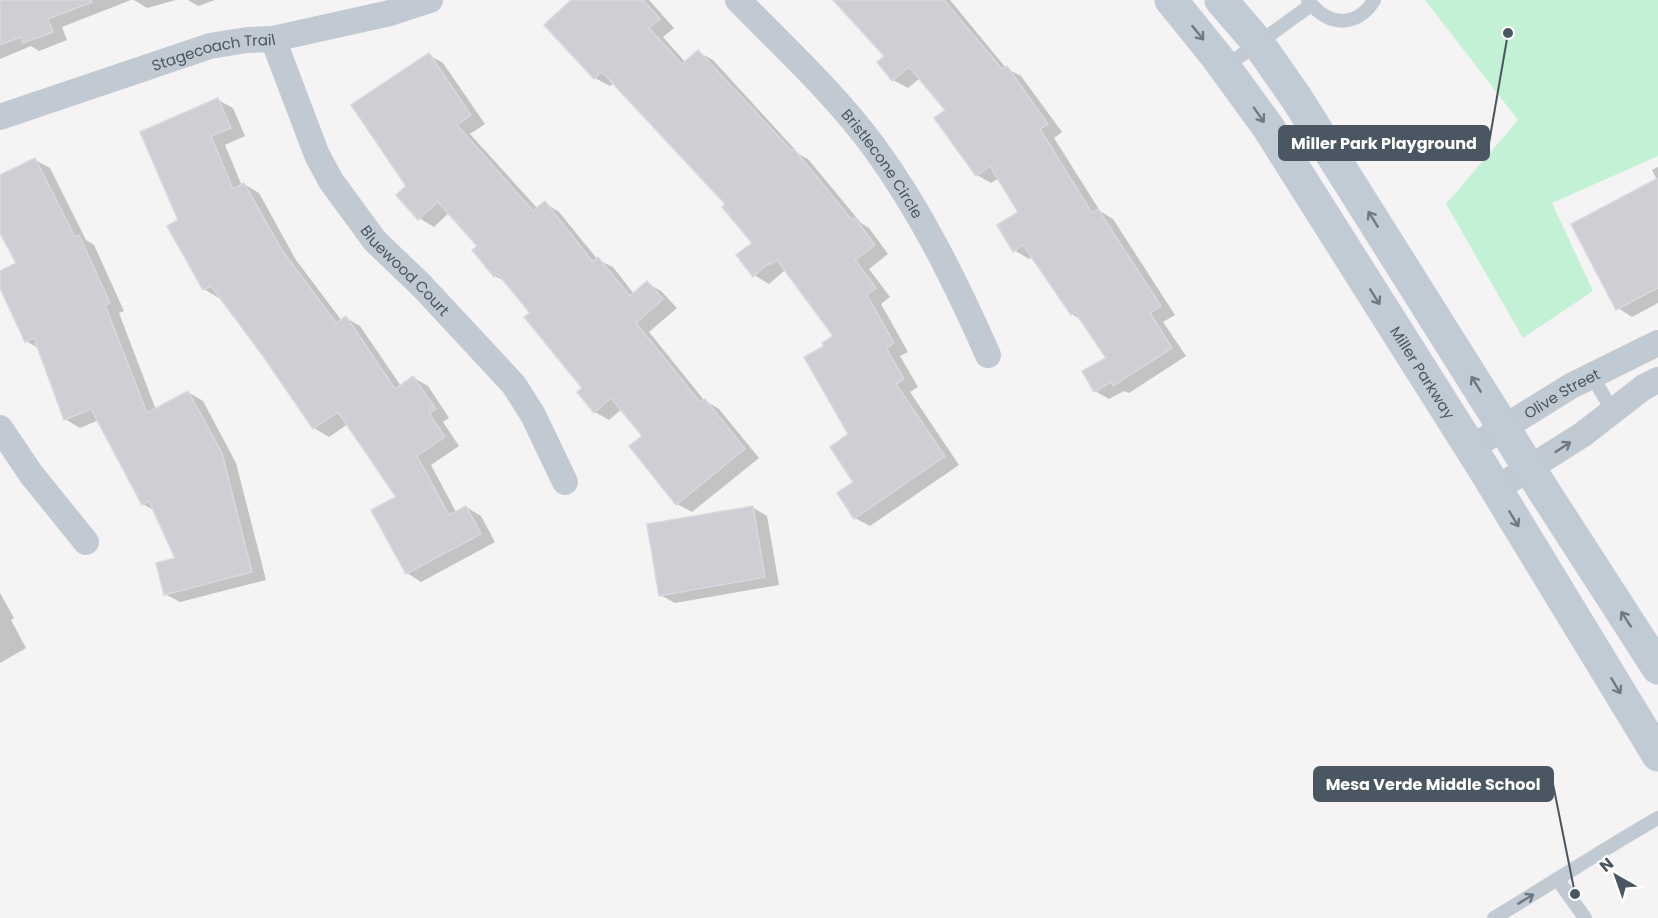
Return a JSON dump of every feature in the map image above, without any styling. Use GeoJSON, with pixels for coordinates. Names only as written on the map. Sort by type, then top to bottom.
{"type":"FeatureCollection","features":[{"type":"Feature","properties":{"kind":"street","name":"Stagecoach Trail"},"geometry":{"type":"LineString","coordinates":[[0,117],[210,46],[247,40],[273,39],[390,13],[430,0]]}},
{"type":"Feature","properties":{"kind":"street","name":"Bristlecone Circle"},"geometry":{"type":"LineString","coordinates":[[738,0],[822,87],[873,146],[917,211],[967,308],[988,355]]}},
{"type":"Feature","properties":{"kind":"street","name":"Miller Parkway"},"geometry":{"type":"LineString","coordinates":[[1171,0],[1225,67],[1268,128],[1496,489],[1658,755]]}},
{"type":"Feature","properties":{"kind":"street"},"geometry":{"type":"LineString","coordinates":[[1221,0],[1258,43],[1298,99],[1529,468],[1658,668]]}},
{"type":"Feature","properties":{"kind":"street","name":"Bluewood Court"},"geometry":{"type":"LineString","coordinates":[[273,39],[317,155],[331,181],[375,241],[421,285],[514,385],[533,415],[565,482]]}},
{"type":"Feature","properties":{"kind":"street","name":"Olive Street"},"geometry":{"type":"LineString","coordinates":[[1470,448],[1571,386],[1658,343]]}},
{"type":"Feature","properties":{"kind":"street"},"geometry":{"type":"LineString","coordinates":[[1496,489],[1582,435],[1644,387],[1658,380]]}},
{"type":"Feature","properties":{"kind":"street"},"geometry":{"type":"LineString","coordinates":[[0,428],[32,474],[86,543]]}},
{"type":"Feature","properties":{"kind":"lane"},"geometry":{"type":"LineString","coordinates":[[1225,67],[1310,3],[1326,18],[1337,21],[1349,20],[1360,15],[1369,8],[1374,0]]}},
{"type":"Feature","properties":{"kind":"lane"},"geometry":{"type":"LineString","coordinates":[[1592,376],[1612,411]]}},
{"type":"Feature","properties":{"kind":"lane"},"geometry":{"type":"LineString","coordinates":[[1494,918],[1558,880],[1603,849],[1658,818]]}},
{"type":"Feature","properties":{"kind":"lane"},"geometry":{"type":"LineString","coordinates":[[1558,880],[1585,918]]}},
{"type":"Feature","properties":{"kind":"green space"},"geometry":{"type":"Polygon","coordinates":[[[1425,0],[1658,0],[1658,156],[1552,203],[1593,291],[1523,338],[1446,204],[1518,120],[1425,0]]]}},
{"type":"Feature","properties":{"kind":"building"},"geometry":{"type":"Polygon","coordinates":[[[0,0],[91,0],[92,2],[48,19],[53,32],[23,43],[21,37],[0,45],[0,0]]]}},
{"type":"Feature","properties":{"kind":"building"},"geometry":{"type":"Polygon","coordinates":[[[571,0],[643,0],[660,19],[649,28],[682,64],[698,50],[791,150],[794,149],[852,220],[855,218],[875,245],[855,260],[876,288],[867,295],[894,343],[886,348],[904,379],[896,384],[945,456],[854,519],[837,493],[853,482],[830,447],[848,434],[804,357],[824,346],[822,343],[833,336],[777,260],[770,265],[769,263],[753,277],[736,255],[752,243],[722,207],[725,204],[602,72],[594,79],[544,25],[571,0]]]}},
{"type":"Feature","properties":{"kind":"building"},"geometry":{"type":"Polygon","coordinates":[[[833,0],[944,0],[1002,69],[1007,66],[1048,124],[1040,129],[1092,213],[1098,209],[1161,306],[1150,313],[1172,348],[1113,386],[1111,382],[1094,392],[1082,371],[1106,358],[1075,312],[1071,315],[1023,245],[1013,252],[997,225],[1018,212],[990,166],[976,176],[934,118],[945,110],[909,67],[892,81],[877,62],[884,56],[833,0]]]}},
{"type":"Feature","properties":{"kind":"building"},"geometry":{"type":"Polygon","coordinates":[[[429,53],[471,115],[457,125],[533,211],[545,201],[593,262],[598,257],[630,296],[647,281],[663,299],[636,323],[700,402],[705,399],[745,449],[676,505],[629,446],[642,436],[611,398],[594,413],[577,392],[582,388],[524,317],[530,313],[498,274],[494,277],[472,250],[477,246],[438,202],[418,220],[396,195],[406,186],[351,105],[429,53]]]}},
{"type":"Feature","properties":{"kind":"building"},"geometry":{"type":"Polygon","coordinates":[[[218,98],[231,128],[211,136],[233,189],[244,183],[282,250],[336,323],[346,316],[395,389],[413,376],[436,409],[429,413],[445,437],[417,456],[449,515],[466,506],[481,534],[406,574],[371,510],[396,497],[338,412],[313,429],[211,286],[203,290],[167,226],[178,220],[140,132],[218,98]]]}},
{"type":"Feature","properties":{"kind":"building"},"geometry":{"type":"Polygon","coordinates":[[[35,158],[75,237],[79,235],[110,303],[105,305],[147,413],[188,391],[222,453],[252,572],[164,595],[156,563],[175,558],[149,501],[142,505],[91,409],[64,420],[34,338],[25,342],[0,288],[0,271],[16,263],[0,233],[0,175],[35,158]]]}},
{"type":"Feature","properties":{"kind":"building"},"geometry":{"type":"Polygon","coordinates":[[[1658,178],[1658,288],[1616,310],[1571,224],[1658,178]]]}},
{"type":"Feature","properties":{"kind":"building"},"geometry":{"type":"Polygon","coordinates":[[[753,506],[765,577],[659,596],[647,524],[753,506]]]}},
{"type":"Feature","properties":{"kind":"place","name":"Miller Park Playground"},"geometry":{"type":"Point","coordinates":[1508,33]}},
{"type":"Feature","properties":{"kind":"place","name":"Mesa Verde Middle School"},"geometry":{"type":"Point","coordinates":[1575,894]}}]}
